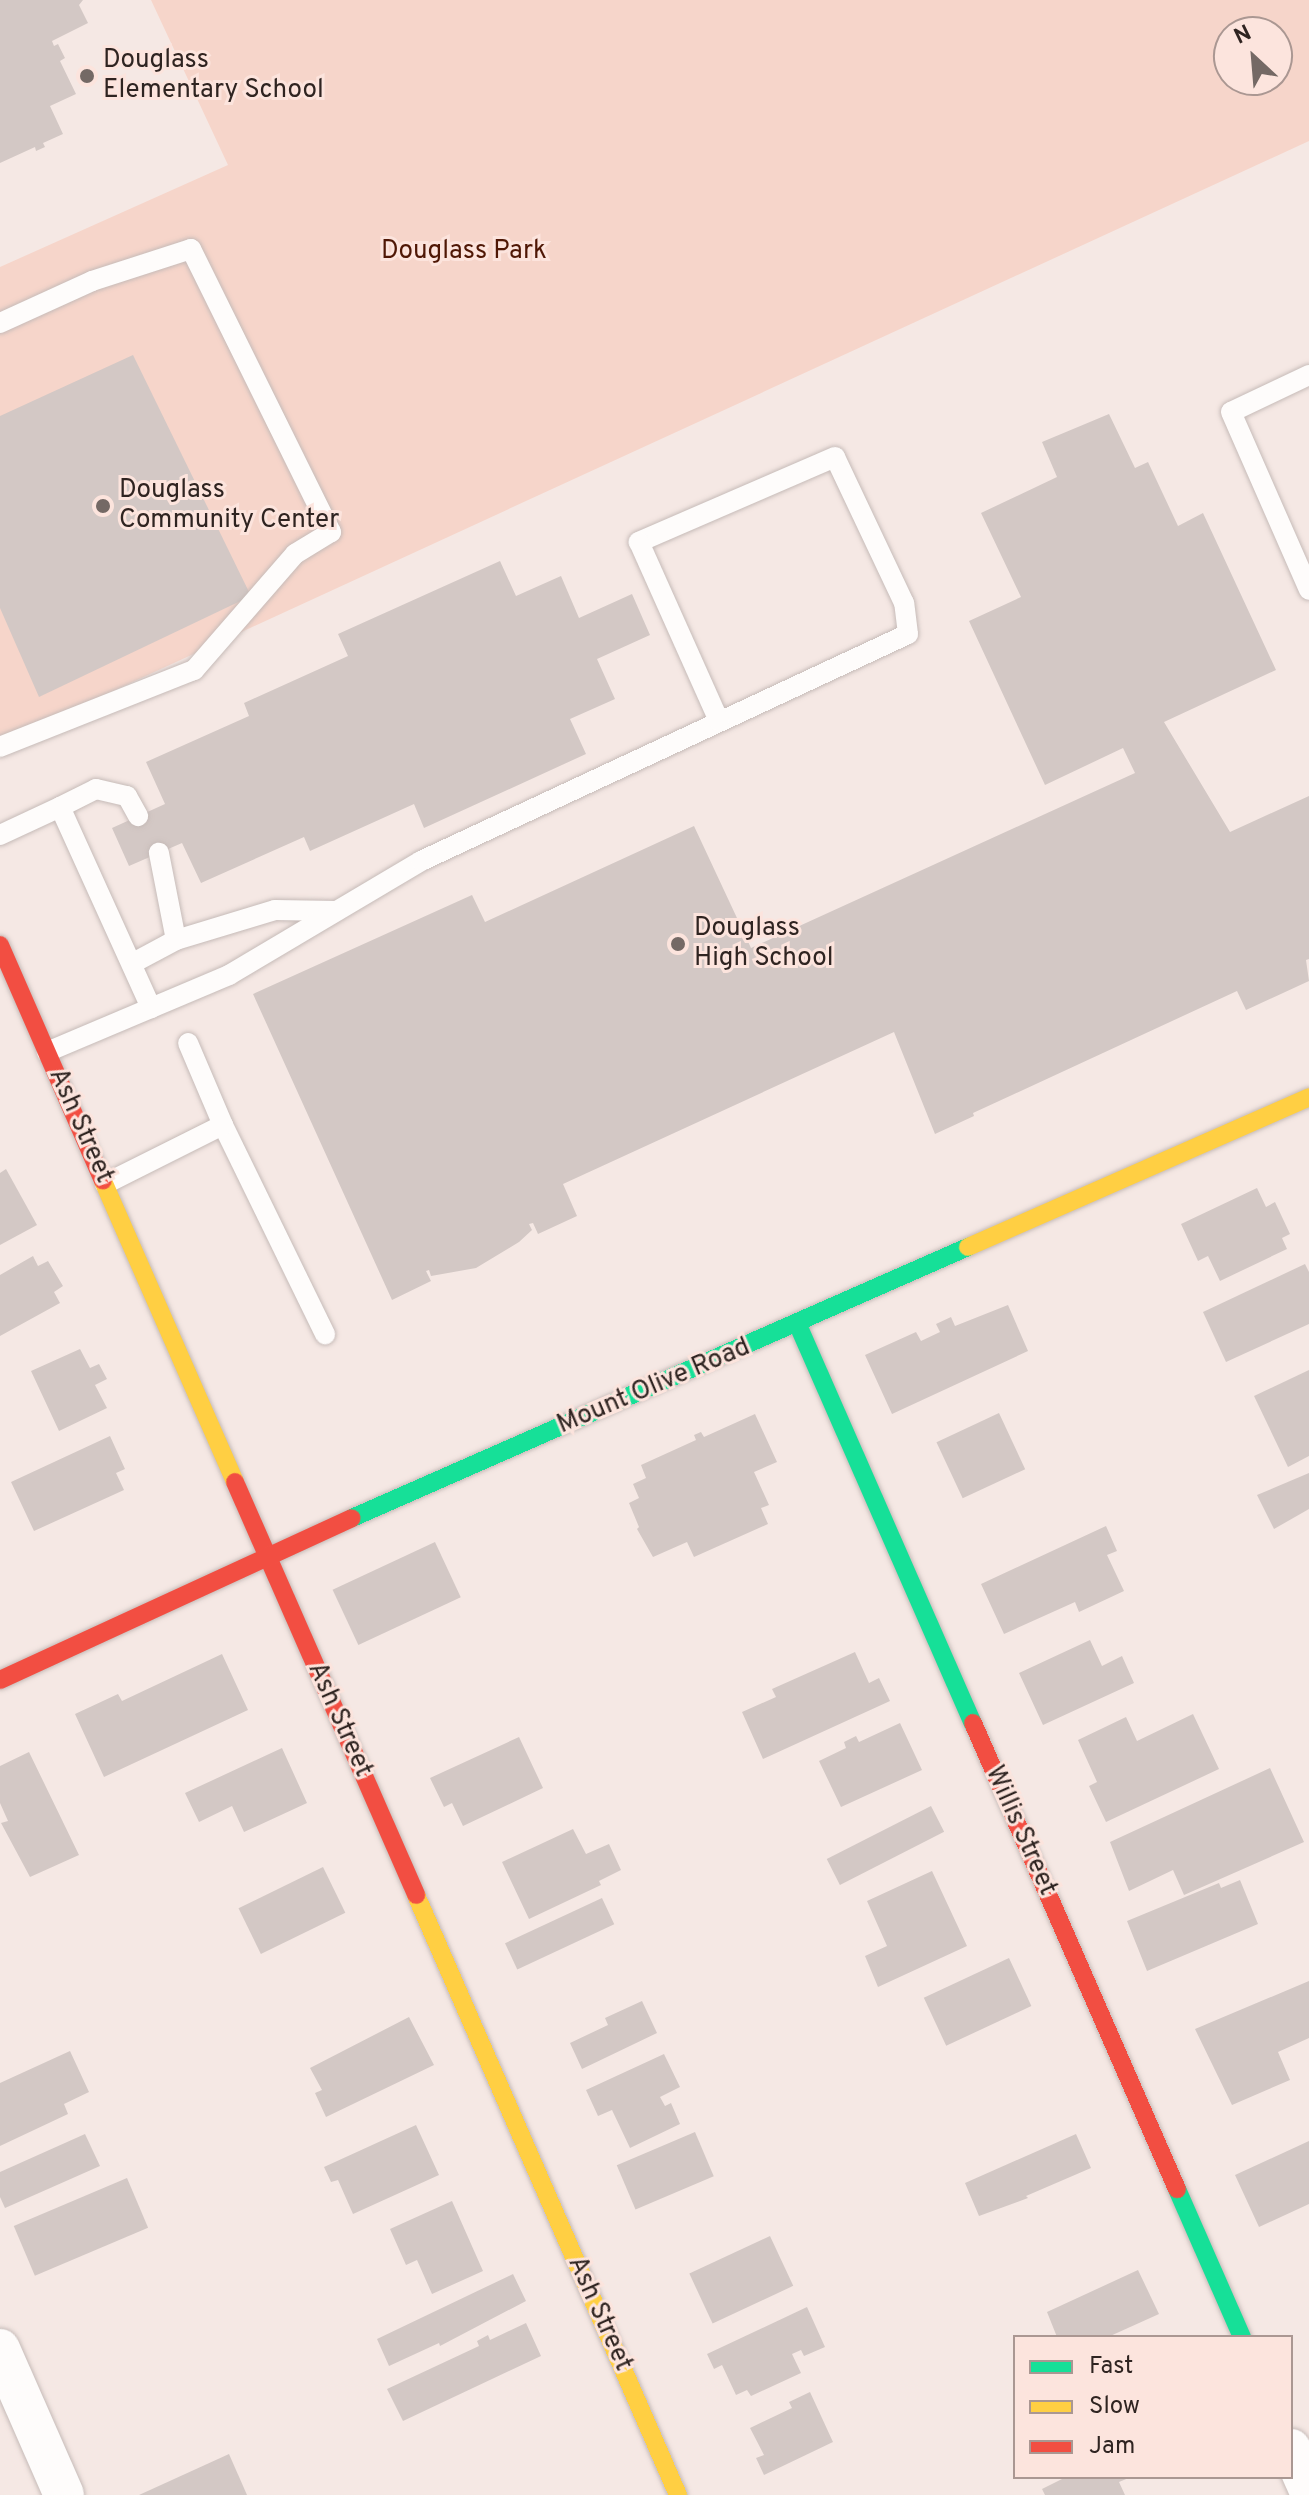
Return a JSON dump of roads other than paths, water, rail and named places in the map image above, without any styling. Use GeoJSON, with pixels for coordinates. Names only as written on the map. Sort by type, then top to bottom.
{"type":"FeatureCollection","features":[{"type":"Feature","properties":{"kind":"street","name":"Ash Street"},"geometry":{"type":"LineString","coordinates":[[0,945],[678,2495]]}},
{"type":"Feature","properties":{"kind":"street","name":"Mount Olive Road"},"geometry":{"type":"LineString","coordinates":[[0,1680],[267,1555],[798,1325],[1309,1097]]}},
{"type":"Feature","properties":{"kind":"street","name":"Willis Street"},"geometry":{"type":"LineString","coordinates":[[798,1325],[1241,2335]]}},
{"type":"Feature","properties":{"kind":"street"},"geometry":{"type":"LineString","coordinates":[[0,2349],[64,2495]]}},
{"type":"Feature","properties":{"kind":"street"},"geometry":{"type":"LineString","coordinates":[[1293,2454],[1309,2490]]}},
{"type":"Feature","properties":{"kind":"lane"},"geometry":{"type":"LineString","coordinates":[[0,323],[92,281],[191,249],[331,532],[295,554],[194,670],[0,747]]}},
{"type":"Feature","properties":{"kind":"lane"},"geometry":{"type":"LineString","coordinates":[[1309,375],[1231,412],[1309,590]]}},
{"type":"Feature","properties":{"kind":"lane"},"geometry":{"type":"LineString","coordinates":[[47,1052],[229,975],[421,861],[908,634],[904,603],[835,457],[639,542],[719,721]]}},
{"type":"Feature","properties":{"kind":"lane"},"geometry":{"type":"LineString","coordinates":[[0,835],[96,789],[127,796],[138,816]]}},
{"type":"Feature","properties":{"kind":"lane"},"geometry":{"type":"LineString","coordinates":[[60,807],[151,1008]]}},
{"type":"Feature","properties":{"kind":"lane"},"geometry":{"type":"LineString","coordinates":[[159,853],[176,940]]}},
{"type":"Feature","properties":{"kind":"lane"},"geometry":{"type":"LineString","coordinates":[[133,963],[176,940],[275,910],[336,912]]}},
{"type":"Feature","properties":{"kind":"lane"},"geometry":{"type":"LineString","coordinates":[[188,1043],[223,1125],[325,1334]]}},
{"type":"Feature","properties":{"kind":"lane"},"geometry":{"type":"LineString","coordinates":[[105,1184],[223,1125]]}},
{"type":"Feature","properties":{"kind":"place","name":"Douglass Elementary School"},"geometry":{"type":"Point","coordinates":[87,76]}},
{"type":"Feature","properties":{"kind":"place","name":"Douglass Community Center"},"geometry":{"type":"Point","coordinates":[103,506]}},
{"type":"Feature","properties":{"kind":"place","name":"Douglass High School"},"geometry":{"type":"Point","coordinates":[678,944]}},
{"type":"Feature","properties":{"kind":"park label","name":"Douglass Park"},"geometry":{"type":"Point","coordinates":[464,252]}}]}
